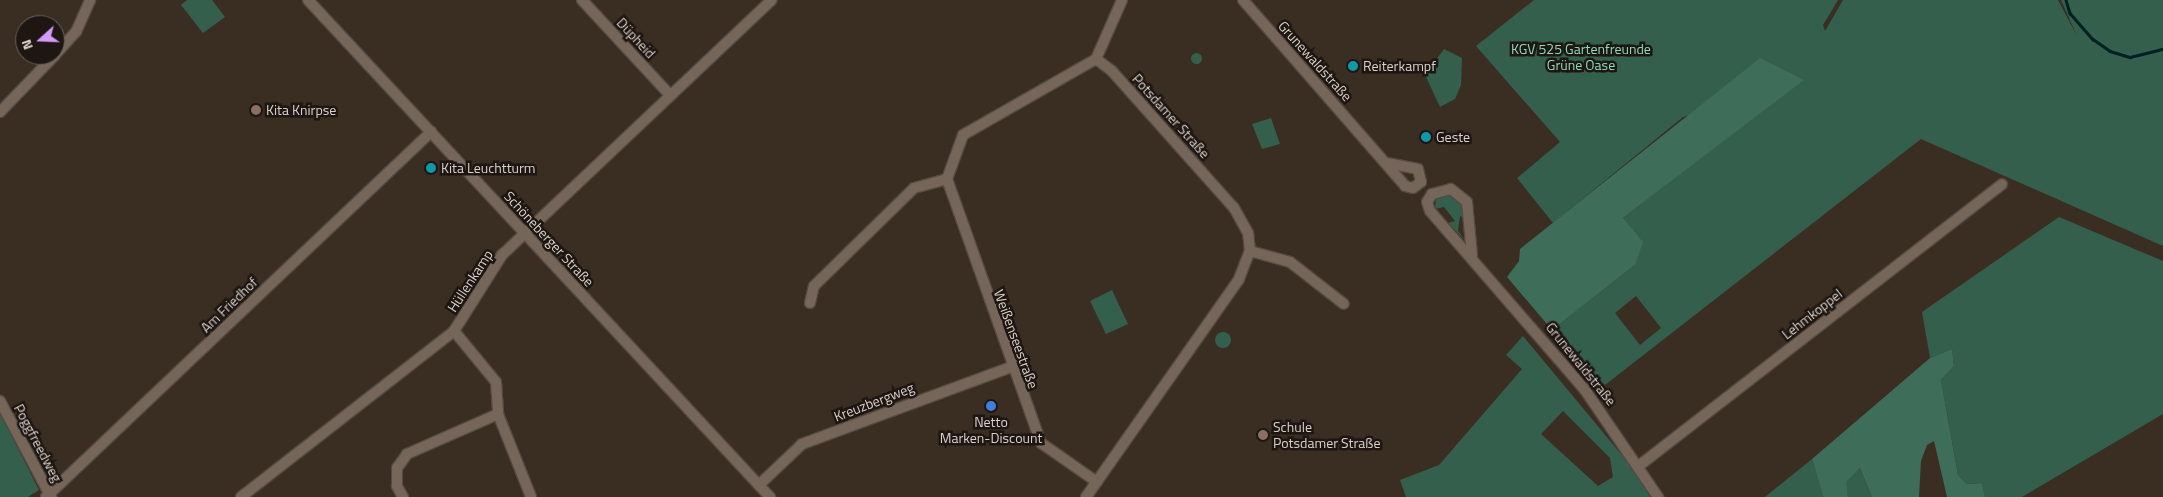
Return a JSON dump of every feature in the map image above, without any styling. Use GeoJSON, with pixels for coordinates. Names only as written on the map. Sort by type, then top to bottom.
{"type":"FeatureCollection","features":[{"type":"Feature","properties":{"kind":"street"},"geometry":{"type":"LineString","coordinates":[[65,44],[76,32],[90,0]]}},
{"type":"Feature","properties":{"kind":"street","name":"Schöneberger Straße"},"geometry":{"type":"LineString","coordinates":[[308,0],[770,497]]}},
{"type":"Feature","properties":{"kind":"street","name":"Düpheid"},"geometry":{"type":"LineString","coordinates":[[582,0],[670,95]]}},
{"type":"Feature","properties":{"kind":"street","name":"Hüllenkamp"},"geometry":{"type":"LineString","coordinates":[[241,497],[454,331],[502,256],[772,0]]}},
{"type":"Feature","properties":{"kind":"street"},"geometry":{"type":"LineString","coordinates":[[810,303],[814,286],[914,188],[948,179],[963,135],[1096,59],[1122,0]]}},
{"type":"Feature","properties":{"kind":"street","name":"Grunewaldstraße"},"geometry":{"type":"LineString","coordinates":[[1243,0],[1387,163]]}},
{"type":"Feature","properties":{"kind":"street","name":"Potsdamer Straße"},"geometry":{"type":"LineString","coordinates":[[1096,59],[1112,71],[1234,208],[1248,233],[1250,251]]}},
{"type":"Feature","properties":{"kind":"street"},"geometry":{"type":"LineString","coordinates":[[0,112],[45,65]]}},
{"type":"Feature","properties":{"kind":"street","name":"Am Friedhof"},"geometry":{"type":"LineString","coordinates":[[49,496],[431,132]]}},
{"type":"Feature","properties":{"kind":"street","name":"Weißenseestraße"},"geometry":{"type":"LineString","coordinates":[[948,179],[1011,367],[1041,443],[1097,482]]}},
{"type":"Feature","properties":{"kind":"street","name":"Lehmkoppel"},"geometry":{"type":"LineString","coordinates":[[1640,465],[2002,184]]}},
{"type":"Feature","properties":{"kind":"street","name":"Grunewaldstraße"},"geometry":{"type":"LineString","coordinates":[[1472,256],[1469,209],[1461,195],[1451,189],[1432,194],[1427,202],[1430,212],[1472,256],[1585,390],[1640,465],[1658,497]]}},
{"type":"Feature","properties":{"kind":"street"},"geometry":{"type":"LineString","coordinates":[[1086,497],[1239,278],[1250,251],[1290,262],[1344,304]]}},
{"type":"Feature","properties":{"kind":"street"},"geometry":{"type":"LineString","coordinates":[[454,331],[496,382],[498,414],[531,497]]}},
{"type":"Feature","properties":{"kind":"street","name":"Kreuzbergweg"},"geometry":{"type":"LineString","coordinates":[[759,485],[802,444],[1011,367]]}},
{"type":"Feature","properties":{"kind":"street","name":"Poggfreedweg"},"geometry":{"type":"LineString","coordinates":[[0,402],[49,496]]}},
{"type":"Feature","properties":{"kind":"street"},"geometry":{"type":"LineString","coordinates":[[403,497],[397,486],[397,468],[407,454],[498,414]]}},
{"type":"Feature","properties":{"kind":"green space"},"geometry":{"type":"Polygon","coordinates":[[[187,0],[212,0],[225,17],[203,33],[181,5],[187,0]]]}},
{"type":"Feature","properties":{"kind":"green space","name":"KGV 525 Gartenfreunde Grüne Oase"},"geometry":{"type":"Polygon","coordinates":[[[1534,0],[1838,0],[1823,25],[1825,31],[1843,0],[2058,0],[2077,36],[2061,0],[2163,0],[2163,246],[1921,139],[1596,392],[1552,330],[1635,265],[1623,218],[1803,80],[1683,117],[1553,223],[1517,178],[1560,142],[1476,46],[1534,0]],[[1636,296],[1615,313],[1640,345],[1661,328],[1636,296]]]}},
{"type":"Feature","properties":{"kind":"green space"},"geometry":{"type":"Polygon","coordinates":[[[1444,49],[1462,58],[1461,85],[1455,99],[1440,107],[1425,75],[1444,49]]]}},
{"type":"Feature","properties":{"kind":"green space"},"geometry":{"type":"Polygon","coordinates":[[[1196,52],[1202,58],[1196,64],[1190,58],[1196,52]]]}},
{"type":"Feature","properties":{"kind":"green space"},"geometry":{"type":"Polygon","coordinates":[[[1760,58],[1804,80],[1623,218],[1643,242],[1635,265],[1552,330],[1507,277],[1519,261],[1520,249],[1760,58]]]}},
{"type":"Feature","properties":{"kind":"green space"},"geometry":{"type":"Polygon","coordinates":[[[1271,118],[1280,144],[1262,149],[1252,124],[1271,118]]]}},
{"type":"Feature","properties":{"kind":"green space"},"geometry":{"type":"Polygon","coordinates":[[[1447,194],[1462,202],[1466,219],[1460,216],[1458,231],[1466,241],[1448,223],[1455,221],[1444,207],[1435,209],[1436,198],[1447,194]]]}},
{"type":"Feature","properties":{"kind":"green space"},"geometry":{"type":"Polygon","coordinates":[[[2059,217],[2163,261],[2163,414],[2022,497],[1985,497],[1982,483],[1967,484],[1958,475],[1941,380],[1954,366],[1952,349],[1930,358],[1922,312],[2059,217]]]}},
{"type":"Feature","properties":{"kind":"green space"},"geometry":{"type":"Polygon","coordinates":[[[1112,290],[1128,324],[1106,334],[1090,301],[1112,290]]]}},
{"type":"Feature","properties":{"kind":"green space"},"geometry":{"type":"Polygon","coordinates":[[[1223,332],[1231,340],[1223,348],[1215,340],[1223,332]]]}},
{"type":"Feature","properties":{"kind":"green space"},"geometry":{"type":"Polygon","coordinates":[[[1523,336],[1631,466],[1650,497],[1406,497],[1400,480],[1439,465],[1522,369],[1506,355],[1523,336]],[[1563,411],[1541,434],[1598,486],[1613,477],[1610,458],[1563,411]]]}},
{"type":"Feature","properties":{"kind":"green space"},"geometry":{"type":"Polygon","coordinates":[[[1952,349],[1954,366],[1941,380],[1958,475],[1967,484],[1982,483],[1985,497],[1947,497],[1934,441],[1927,445],[1921,461],[1919,497],[1872,497],[1860,468],[1846,482],[1848,497],[1823,497],[1812,459],[1930,358],[1952,349]]]}},
{"type":"Feature","properties":{"kind":"green space"},"geometry":{"type":"Polygon","coordinates":[[[0,413],[39,490],[28,497],[0,497],[0,413]]]}},
{"type":"Feature","properties":{"kind":"green space"},"geometry":{"type":"Polygon","coordinates":[[[1812,459],[1823,497],[1765,497],[1812,459]]]}},
{"type":"Feature","properties":{"kind":"green space"},"geometry":{"type":"Polygon","coordinates":[[[1860,468],[1872,497],[1848,497],[1845,482],[1860,468]]]}},
{"type":"Feature","properties":{"kind":"waterway"},"geometry":{"type":"LineString","coordinates":[[2066,0],[2070,13],[2093,39],[2110,51],[2130,57],[2163,49]]}},
{"type":"Feature","properties":{"kind":"place","name":"Reiterkampf"},"geometry":{"type":"Point","coordinates":[1353,66]}},
{"type":"Feature","properties":{"kind":"place","name":"Kita Knirpse"},"geometry":{"type":"Point","coordinates":[256,110]}},
{"type":"Feature","properties":{"kind":"place","name":"Geste"},"geometry":{"type":"Point","coordinates":[1426,137]}},
{"type":"Feature","properties":{"kind":"place","name":"Kita Leuchtturm"},"geometry":{"type":"Point","coordinates":[431,168]}},
{"type":"Feature","properties":{"kind":"place","name":"Netto Marken-Discount"},"geometry":{"type":"Point","coordinates":[991,406]}},
{"type":"Feature","properties":{"kind":"place","name":"Schule Potsdamer Straße"},"geometry":{"type":"Point","coordinates":[1263,435]}}]}
